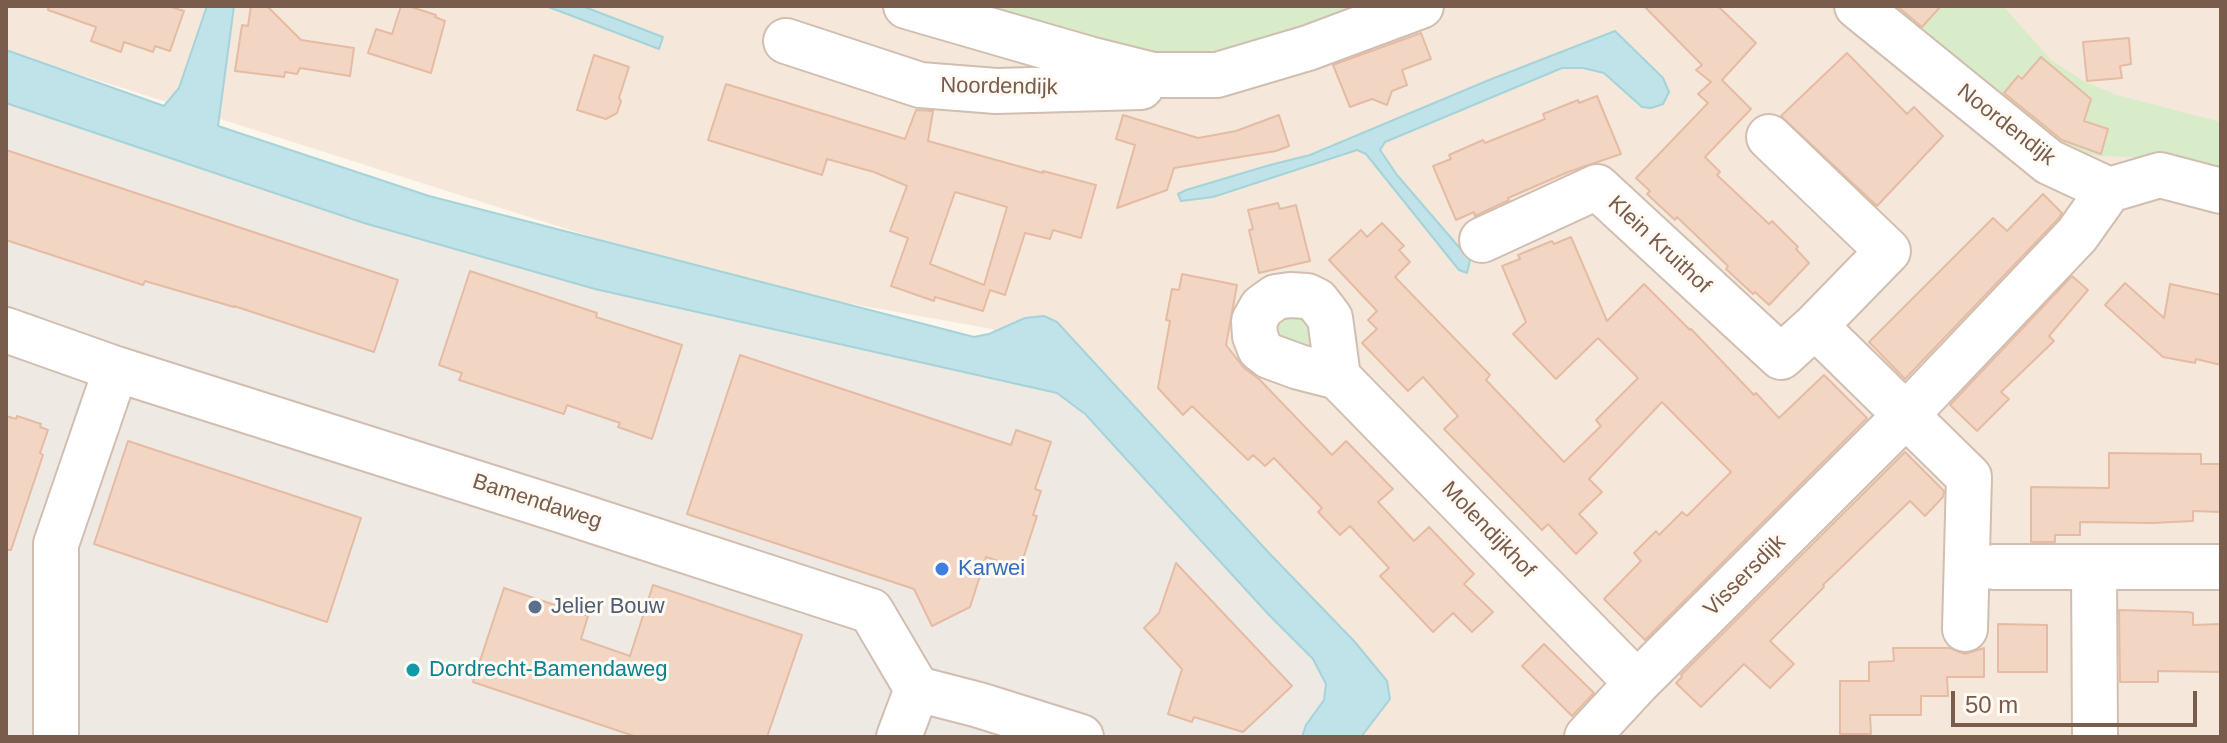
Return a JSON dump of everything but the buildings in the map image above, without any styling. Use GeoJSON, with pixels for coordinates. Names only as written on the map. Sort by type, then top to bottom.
{"type":"FeatureCollection","features":[{"type":"Feature","properties":{"kind":"street","name":"Noordendijk"},"geometry":{"type":"LineString","coordinates":[[906,6],[1197,87]]}},
{"type":"Feature","properties":{"kind":"street","name":"Noordendijk"},"geometry":{"type":"LineString","coordinates":[[786,41],[920,85],[996,91],[1197,87],[1421,6]]}},
{"type":"Feature","properties":{"kind":"street","name":"Noordendijk"},"geometry":{"type":"LineString","coordinates":[[1857,6],[2049,162],[2109,190]]}},
{"type":"Feature","properties":{"kind":"street"},"geometry":{"type":"LineString","coordinates":[[1769,137],[1888,251],[1815,326],[1969,477],[1965,629]]}},
{"type":"Feature","properties":{"kind":"street"},"geometry":{"type":"LineString","coordinates":[[2109,190],[2160,175],[2221,191]]}},
{"type":"Feature","properties":{"kind":"street","name":"Klein Kruithof"},"geometry":{"type":"LineString","coordinates":[[1482,240],[1597,187],[1781,357],[1815,326]]}},
{"type":"Feature","properties":{"kind":"street","name":"Vissersdijk"},"geometry":{"type":"LineString","coordinates":[[1587,737],[1637,683],[1905,416],[2077,235],[2109,190]]}},
{"type":"Feature","properties":{"kind":"street","name":"Bamendaweg"},"geometry":{"type":"LineString","coordinates":[[6,330],[116,369],[871,611],[917,689]]}},
{"type":"Feature","properties":{"kind":"street"},"geometry":{"type":"LineString","coordinates":[[56,737],[56,544],[116,369]]}},
{"type":"Feature","properties":{"kind":"street","name":"Molendijkhof"},"geometry":{"type":"LineString","coordinates":[[1338,377],[1637,683]]}},
{"type":"Feature","properties":{"kind":"street"},"geometry":{"type":"LineString","coordinates":[[1994,567],[2221,567]]}},
{"type":"Feature","properties":{"kind":"street"},"geometry":{"type":"LineString","coordinates":[[2094,567],[2095,737]]}},
{"type":"Feature","properties":{"kind":"street"},"geometry":{"type":"LineString","coordinates":[[899,737],[917,689],[1081,737]]}},
{"type":"Feature","properties":{"kind":"shaded area"},"geometry":{"type":"Polygon","coordinates":[[[6,6],[2221,6],[2221,737],[1319,737],[1164,469],[992,329],[740,284],[6,51],[6,6]]]}},
{"type":"Feature","properties":{"kind":"shaded area"},"geometry":{"type":"Polygon","coordinates":[[[6,101],[1057,387],[1355,700],[1321,737],[6,737],[6,101]]]}},
{"type":"Feature","properties":{"kind":"green space"},"geometry":{"type":"Polygon","coordinates":[[[947,6],[1381,6],[1198,69],[947,6]]]}},
{"type":"Feature","properties":{"kind":"green space"},"geometry":{"type":"Polygon","coordinates":[[[1875,6],[2003,6],[2051,60],[2085,82],[2117,95],[2221,122],[2221,175],[2131,157],[2097,156],[2029,137],[1875,6]]]}},
{"type":"Feature","properties":{"kind":"green space"},"geometry":{"type":"Polygon","coordinates":[[[1308,312],[1324,359],[1276,340],[1274,318],[1308,312]]]}},
{"type":"Feature","properties":{"kind":"water"},"geometry":{"type":"Polygon","coordinates":[[[207,6],[234,6],[218,126],[429,196],[974,337],[989,334],[1025,318],[1044,316],[1057,322],[1354,641],[1387,681],[1390,699],[1361,737],[1302,737],[1306,725],[1324,700],[1326,684],[1313,659],[1085,414],[1057,393],[595,289],[364,223],[6,103],[6,50],[164,106],[179,88],[207,6]]]}},
{"type":"Feature","properties":{"kind":"water"},"geometry":{"type":"Polygon","coordinates":[[[546,6],[582,6],[663,37],[659,49],[546,6]]]}},
{"type":"Feature","properties":{"kind":"water"},"geometry":{"type":"Polygon","coordinates":[[[1615,31],[1663,78],[1669,92],[1663,104],[1642,107],[1604,73],[1583,68],[1562,68],[1385,142],[1380,150],[1397,175],[1470,260],[1467,273],[1459,270],[1366,154],[1357,150],[1213,197],[1181,201],[1178,194],[1310,155],[1615,31]]]}},
{"type":"Feature","properties":{"kind":"place","name":"Karwei"},"geometry":{"type":"Point","coordinates":[942,569]}},
{"type":"Feature","properties":{"kind":"place","name":"Jelier Bouw"},"geometry":{"type":"Point","coordinates":[535,607]}},
{"type":"Feature","properties":{"kind":"place","name":"Dordrecht-Bamendaweg"},"geometry":{"type":"Point","coordinates":[413,670]}}]}
